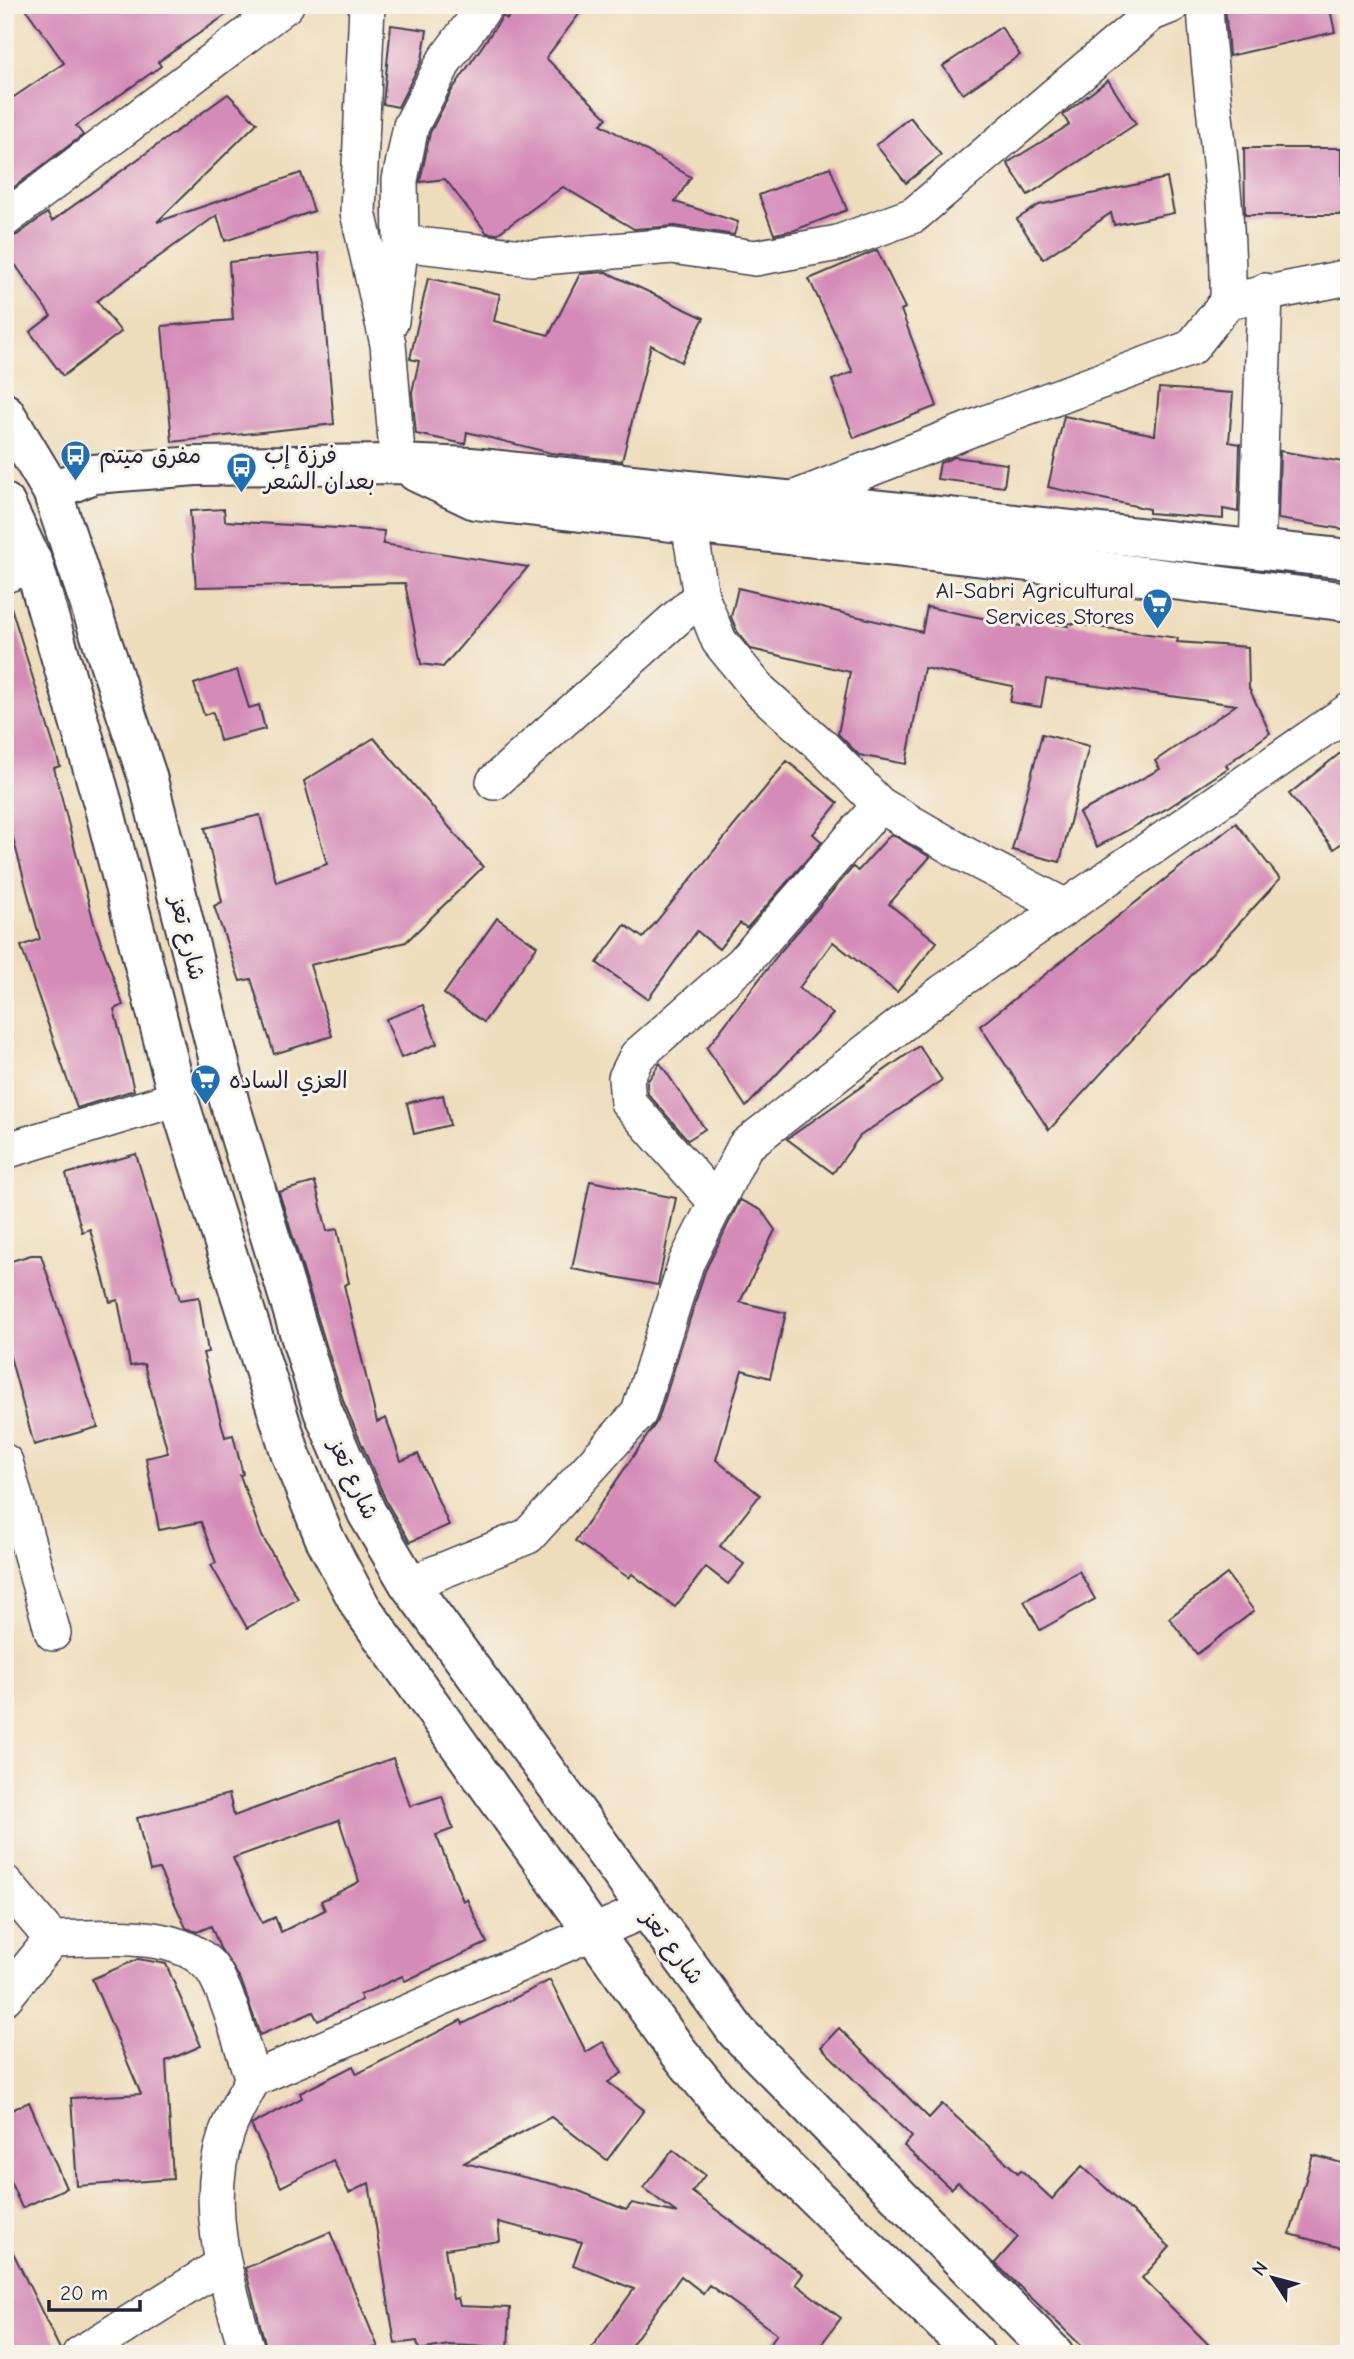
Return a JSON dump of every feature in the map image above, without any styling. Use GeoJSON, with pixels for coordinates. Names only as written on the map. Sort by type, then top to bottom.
{"type":"FeatureCollection","features":[{"type":"Feature","properties":{"kind":"main road","name":"شارع تعز"},"geometry":{"type":"LineString","coordinates":[[5,413],[52,491],[147,776],[230,1104],[323,1411],[367,1513],[409,1584],[645,1910],[737,2032],[1054,2354]]}},
{"type":"Feature","properties":{"kind":"main road"},"geometry":{"type":"LineString","coordinates":[[52,491],[94,474],[196,466],[398,464],[471,467],[1349,559]]}},
{"type":"Feature","properties":{"kind":"main road"},"geometry":{"type":"LineString","coordinates":[[398,464],[475,500],[1349,602]]}},
{"type":"Feature","properties":{"kind":"main road","name":"شارع تعز"},"geometry":{"type":"LineString","coordinates":[[5,503],[19,570],[103,804],[178,1098],[290,1455],[326,1539],[361,1607],[595,1931],[624,1979],[722,2105],[975,2354]]}},
{"type":"Feature","properties":{"kind":"street"},"geometry":{"type":"LineString","coordinates":[[5,219],[286,5]]}},
{"type":"Feature","properties":{"kind":"street"},"geometry":{"type":"LineString","coordinates":[[367,5],[358,212],[388,344],[398,464]]}},
{"type":"Feature","properties":{"kind":"street"},"geometry":{"type":"LineString","coordinates":[[388,344],[401,243],[400,180],[411,126],[445,60],[486,5]]}},
{"type":"Feature","properties":{"kind":"street"},"geometry":{"type":"LineString","coordinates":[[401,243],[531,258],[672,246],[755,258],[838,243],[914,215],[1152,13],[1172,5]]}},
{"type":"Feature","properties":{"kind":"street"},"geometry":{"type":"LineString","coordinates":[[1205,5],[1209,75],[1229,260],[1228,301]]}},
{"type":"Feature","properties":{"kind":"street"},"geometry":{"type":"LineString","coordinates":[[788,501],[986,423],[1191,348],[1228,301],[1265,291],[1349,277]]}},
{"type":"Feature","properties":{"kind":"street"},"geometry":{"type":"LineString","coordinates":[[1257,550],[1265,291]]}},
{"type":"Feature","properties":{"kind":"street"},"geometry":{"type":"LineString","coordinates":[[689,524],[701,596],[719,641],[759,691],[822,747],[880,805],[966,855],[1066,907]]}},
{"type":"Feature","properties":{"kind":"street"},"geometry":{"type":"LineString","coordinates":[[494,782],[701,596]]}},
{"type":"Feature","properties":{"kind":"street"},"geometry":{"type":"LineString","coordinates":[[409,1584],[528,1536],[639,1413],[686,1263],[745,1146],[943,992],[1349,711]]}},
{"type":"Feature","properties":{"kind":"street"},"geometry":{"type":"LineString","coordinates":[[716,1202],[628,1102],[626,1078],[637,1056],[743,963],[880,805]]}},
{"type":"Feature","properties":{"kind":"street"},"geometry":{"type":"LineString","coordinates":[[5,1152],[178,1098]]}},
{"type":"Feature","properties":{"kind":"street"},"geometry":{"type":"LineString","coordinates":[[5,1462],[53,1633]]}},
{"type":"Feature","properties":{"kind":"street"},"geometry":{"type":"LineString","coordinates":[[5,1883],[52,1939],[159,1940],[192,1951],[216,1975],[253,2079]]}},
{"type":"Feature","properties":{"kind":"street"},"geometry":{"type":"LineString","coordinates":[[248,2354],[222,2265],[215,2196],[226,2133],[253,2079],[645,1910]]}},
{"type":"Feature","properties":{"kind":"street"},"geometry":{"type":"LineString","coordinates":[[5,1997],[52,1939]]}},
{"type":"Feature","properties":{"kind":"street"},"geometry":{"type":"LineString","coordinates":[[80,2354],[222,2265]]}},
{"type":"Feature","properties":{"kind":"building"},"geometry":{"type":"Polygon","coordinates":[[[23,5],[240,5],[158,62],[161,66],[76,126],[83,135],[5,194],[5,103],[64,63],[23,5]]]}},
{"type":"Feature","properties":{"kind":"building"},"geometry":{"type":"Polygon","coordinates":[[[517,5],[586,5],[546,58],[607,118],[601,124],[691,177],[675,202],[738,222],[734,235],[675,226],[634,229],[563,187],[497,234],[487,233],[445,179],[420,182],[430,133],[452,90],[503,16],[507,19],[517,5]]]}},
{"type":"Feature","properties":{"kind":"building"},"geometry":{"type":"Polygon","coordinates":[[[1225,5],[1329,5],[1335,32],[1229,56],[1225,5]]]}},
{"type":"Feature","properties":{"kind":"building"},"geometry":{"type":"Polygon","coordinates":[[[391,25],[427,30],[422,60],[398,107],[383,104],[391,25]]]}},
{"type":"Feature","properties":{"kind":"building"},"geometry":{"type":"Polygon","coordinates":[[[1001,27],[1020,55],[963,94],[943,66],[1001,27]]]}},
{"type":"Feature","properties":{"kind":"building"},"geometry":{"type":"Polygon","coordinates":[[[1108,80],[1136,124],[1028,195],[1007,163],[1069,125],[1063,115],[1108,80]]]}},
{"type":"Feature","properties":{"kind":"building"},"geometry":{"type":"Polygon","coordinates":[[[228,94],[257,123],[157,222],[301,173],[314,211],[225,241],[217,215],[97,301],[121,332],[63,376],[30,332],[51,316],[5,250],[5,239],[17,235],[47,213],[52,221],[228,94]]]}},
{"type":"Feature","properties":{"kind":"building"},"geometry":{"type":"Polygon","coordinates":[[[910,117],[941,155],[906,183],[876,145],[910,117]]]}},
{"type":"Feature","properties":{"kind":"building"},"geometry":{"type":"Polygon","coordinates":[[[1244,148],[1342,148],[1342,215],[1245,215],[1244,148]]]}},
{"type":"Feature","properties":{"kind":"building"},"geometry":{"type":"Polygon","coordinates":[[[830,167],[847,210],[795,230],[774,234],[759,195],[830,167]]]}},
{"type":"Feature","properties":{"kind":"building"},"geometry":{"type":"Polygon","coordinates":[[[1167,178],[1174,213],[1114,225],[1111,213],[1043,259],[1017,219],[1039,205],[1167,178]]]}},
{"type":"Feature","properties":{"kind":"building"},"geometry":{"type":"Polygon","coordinates":[[[877,250],[905,308],[901,310],[937,406],[854,438],[832,380],[853,372],[809,279],[877,250]]]}},
{"type":"Feature","properties":{"kind":"building"},"geometry":{"type":"Polygon","coordinates":[[[319,253],[334,424],[172,442],[162,326],[233,320],[229,262],[319,253]]]}},
{"type":"Feature","properties":{"kind":"building"},"geometry":{"type":"Polygon","coordinates":[[[606,272],[704,318],[681,362],[651,345],[622,461],[551,453],[467,432],[465,444],[416,434],[412,392],[419,361],[410,359],[428,278],[500,294],[494,321],[549,335],[580,274],[606,272]]]}},
{"type":"Feature","properties":{"kind":"building"},"geometry":{"type":"Polygon","coordinates":[[[1159,388],[1233,393],[1229,442],[1240,444],[1238,512],[1223,509],[1223,519],[1149,513],[1149,509],[1048,487],[1064,416],[1155,435],[1159,388]]]}},
{"type":"Feature","properties":{"kind":"building"},"geometry":{"type":"Polygon","coordinates":[[[1280,451],[1349,463],[1349,530],[1278,519],[1280,451]]]}},
{"type":"Feature","properties":{"kind":"building"},"geometry":{"type":"Polygon","coordinates":[[[954,457],[1007,464],[1004,487],[937,479],[940,463],[954,457]]]}},
{"type":"Feature","properties":{"kind":"building"},"geometry":{"type":"Polygon","coordinates":[[[224,509],[225,521],[384,531],[383,544],[528,567],[443,667],[421,664],[405,583],[196,587],[190,511],[224,509]]]}},
{"type":"Feature","properties":{"kind":"building"},"geometry":{"type":"Polygon","coordinates":[[[738,588],[922,632],[927,607],[1022,626],[1024,619],[1068,626],[1068,623],[1178,638],[1177,642],[1248,647],[1249,688],[1270,733],[1226,765],[1228,768],[1168,808],[1097,847],[1079,813],[1160,769],[1155,761],[1236,705],[1046,679],[1041,707],[1010,702],[1013,686],[924,668],[906,764],[859,755],[838,734],[850,672],[751,649],[737,631],[731,617],[738,588]]]}},
{"type":"Feature","properties":{"kind":"building"},"geometry":{"type":"Polygon","coordinates":[[[11,607],[60,766],[54,768],[94,923],[123,1005],[114,1009],[134,1090],[77,1108],[21,946],[40,939],[5,808],[5,608],[11,607]]]}},
{"type":"Feature","properties":{"kind":"building"},"geometry":{"type":"Polygon","coordinates":[[[237,670],[249,708],[259,705],[265,729],[220,741],[213,712],[204,715],[194,684],[237,670]]]}},
{"type":"Feature","properties":{"kind":"building"},"geometry":{"type":"Polygon","coordinates":[[[1042,734],[1089,746],[1060,862],[1012,850],[1042,734]]]}},
{"type":"Feature","properties":{"kind":"building"},"geometry":{"type":"Polygon","coordinates":[[[374,738],[483,867],[406,942],[310,965],[332,1036],[274,1054],[251,979],[240,981],[214,906],[222,902],[205,828],[260,815],[276,882],[327,864],[304,781],[374,738]]]}},
{"type":"Feature","properties":{"kind":"building"},"geometry":{"type":"Polygon","coordinates":[[[1349,746],[1349,837],[1334,849],[1289,794],[1349,746]]]}},
{"type":"Feature","properties":{"kind":"building"},"geometry":{"type":"Polygon","coordinates":[[[787,761],[838,803],[813,834],[822,842],[747,928],[740,923],[719,949],[697,931],[648,999],[597,963],[625,925],[643,938],[787,761]]]}},
{"type":"Feature","properties":{"kind":"building"},"geometry":{"type":"Polygon","coordinates":[[[1236,823],[1280,879],[1049,1130],[980,1026],[1236,823]]]}},
{"type":"Feature","properties":{"kind":"building"},"geometry":{"type":"Polygon","coordinates":[[[891,834],[930,857],[889,904],[937,942],[897,992],[833,942],[799,988],[833,1014],[746,1107],[707,1048],[780,952],[853,867],[858,871],[891,834]]]}},
{"type":"Feature","properties":{"kind":"building"},"geometry":{"type":"Polygon","coordinates":[[[497,918],[537,946],[484,1022],[444,994],[497,918]]]}},
{"type":"Feature","properties":{"kind":"building"},"geometry":{"type":"Polygon","coordinates":[[[423,1005],[437,1044],[401,1058],[386,1019],[423,1005]]]}},
{"type":"Feature","properties":{"kind":"building"},"geometry":{"type":"Polygon","coordinates":[[[919,1046],[942,1080],[860,1136],[833,1173],[787,1139],[919,1046]]]}},
{"type":"Feature","properties":{"kind":"building"},"geometry":{"type":"Polygon","coordinates":[[[660,1063],[705,1129],[688,1140],[648,1094],[647,1082],[660,1063]]]}},
{"type":"Feature","properties":{"kind":"building"},"geometry":{"type":"Polygon","coordinates":[[[443,1095],[450,1125],[414,1134],[407,1103],[443,1095]]]}},
{"type":"Feature","properties":{"kind":"building"},"geometry":{"type":"Polygon","coordinates":[[[136,1154],[180,1300],[199,1297],[208,1352],[203,1353],[225,1437],[233,1435],[243,1474],[240,1475],[262,1536],[298,1599],[247,1628],[211,1565],[216,1563],[201,1522],[159,1530],[146,1458],[168,1453],[144,1364],[130,1366],[118,1300],[110,1302],[90,1229],[82,1232],[66,1174],[136,1154]]]}},
{"type":"Feature","properties":{"kind":"building"},"geometry":{"type":"Polygon","coordinates":[[[590,1181],[676,1198],[658,1285],[572,1269],[590,1181]]]}},
{"type":"Feature","properties":{"kind":"building"},"geometry":{"type":"Polygon","coordinates":[[[315,1182],[327,1231],[337,1229],[349,1283],[344,1285],[377,1422],[386,1418],[401,1461],[418,1454],[449,1525],[410,1542],[387,1503],[344,1403],[279,1192],[315,1182]]]}},
{"type":"Feature","properties":{"kind":"building"},"geometry":{"type":"Polygon","coordinates":[[[740,1200],[761,1210],[775,1230],[740,1302],[786,1313],[770,1378],[742,1370],[716,1460],[760,1495],[720,1546],[744,1564],[728,1584],[706,1567],[675,1607],[632,1574],[629,1578],[575,1541],[658,1420],[705,1271],[740,1200]]]}},
{"type":"Feature","properties":{"kind":"building"},"geometry":{"type":"Polygon","coordinates":[[[31,1255],[41,1255],[98,1427],[34,1445],[5,1338],[5,1263],[31,1255]]]}},
{"type":"Feature","properties":{"kind":"building"},"geometry":{"type":"Polygon","coordinates":[[[1079,1571],[1095,1599],[1040,1630],[1024,1601],[1079,1571]]]}},
{"type":"Feature","properties":{"kind":"building"},"geometry":{"type":"Polygon","coordinates":[[[1227,1574],[1254,1611],[1197,1654],[1169,1618],[1227,1574]]]}},
{"type":"Feature","properties":{"kind":"building"},"geometry":{"type":"Polygon","coordinates":[[[393,1758],[410,1806],[442,1796],[453,1829],[436,1835],[463,1901],[467,1899],[487,1943],[405,1981],[402,1976],[360,1995],[362,2000],[318,2021],[313,2012],[260,2035],[241,1980],[220,1948],[211,1926],[197,1932],[186,1928],[159,1869],[150,1871],[137,1818],[229,1794],[234,1816],[393,1758]],[[339,1820],[233,1858],[262,1923],[275,1917],[281,1932],[325,1910],[321,1901],[359,1881],[339,1820]]]}},
{"type":"Feature","properties":{"kind":"building"},"geometry":{"type":"Polygon","coordinates":[[[138,1959],[166,1964],[201,2046],[166,2061],[173,2179],[77,2186],[71,2098],[141,2094],[92,1979],[138,1959]]]}},
{"type":"Feature","properties":{"kind":"building"},"geometry":{"type":"Polygon","coordinates":[[[550,1980],[586,2052],[603,2042],[622,2073],[608,2082],[644,2110],[607,2160],[551,2117],[464,2163],[574,2189],[626,2210],[632,2203],[677,2213],[643,2188],[673,2150],[705,2175],[692,2192],[803,2274],[796,2284],[841,2318],[814,2354],[762,2354],[777,2334],[709,2285],[703,2293],[681,2276],[625,2354],[587,2354],[634,2289],[573,2265],[582,2242],[498,2222],[500,2241],[445,2249],[453,2299],[458,2298],[460,2306],[510,2308],[508,2348],[449,2345],[419,2350],[417,2341],[395,2344],[369,2183],[349,2193],[333,2160],[281,2187],[251,2125],[302,2098],[300,2093],[353,2066],[357,2074],[461,2020],[463,2024],[550,1980]]]}},
{"type":"Feature","properties":{"kind":"building"},"geometry":{"type":"Polygon","coordinates":[[[839,2028],[929,2118],[942,2104],[1018,2173],[1021,2170],[1052,2199],[1082,2166],[1170,2247],[1142,2278],[1218,2354],[1090,2354],[995,2263],[1018,2237],[958,2182],[951,2189],[904,2146],[912,2137],[821,2047],[839,2028]]]}},
{"type":"Feature","properties":{"kind":"building"},"geometry":{"type":"Polygon","coordinates":[[[29,2102],[66,2188],[22,2208],[5,2170],[5,2113],[29,2102]]]}},
{"type":"Feature","properties":{"kind":"building"},"geometry":{"type":"Polygon","coordinates":[[[1313,2155],[1349,2165],[1349,2250],[1290,2234],[1313,2155]]]}},
{"type":"Feature","properties":{"kind":"building"},"geometry":{"type":"Polygon","coordinates":[[[330,2232],[378,2347],[343,2354],[342,2348],[318,2354],[268,2354],[245,2268],[330,2232]]]}},
{"type":"Feature","properties":{"kind":"building"},"geometry":{"type":"Polygon","coordinates":[[[5,2236],[61,2351],[60,2354],[5,2354],[5,2236]]]}},
{"type":"Feature","properties":{"kind":"place","name":"مفرق ميتم"},"geometry":{"type":"Point","coordinates":[76,482]}},
{"type":"Feature","properties":{"kind":"place","name":"فرزة إب بعدان الشعر"},"geometry":{"type":"Point","coordinates":[241,495]}},
{"type":"Feature","properties":{"kind":"place","name":"Al-Sabri Agricultural Services Stores"},"geometry":{"type":"Point","coordinates":[1157,630]}},
{"type":"Feature","properties":{"kind":"place","name":"العزي الساده"},"geometry":{"type":"Point","coordinates":[206,1107]}}]}
